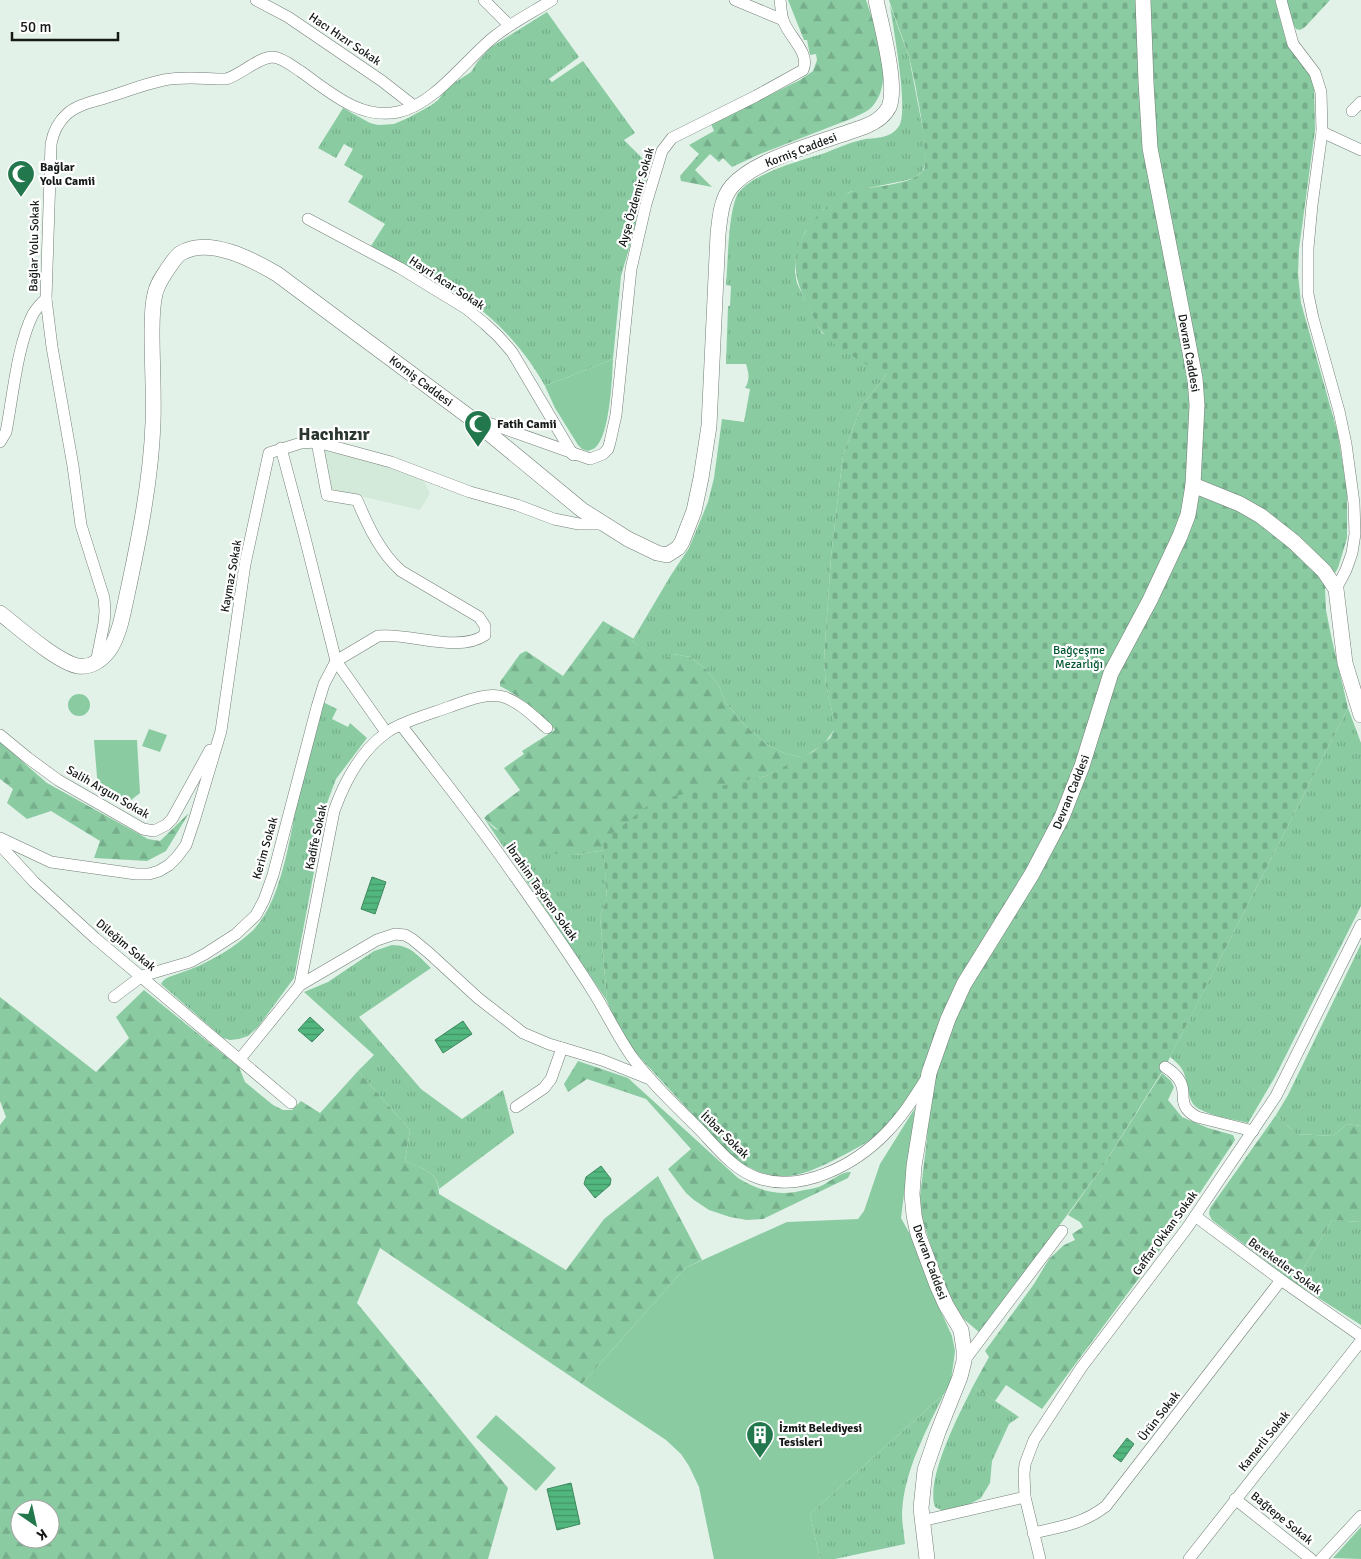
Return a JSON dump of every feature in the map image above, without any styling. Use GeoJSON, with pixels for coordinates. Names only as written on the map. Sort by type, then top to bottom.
{"type":"FeatureCollection","features":[{"type":"Feature","properties":{"kind":"main road","name":"Korniş Caddesi"},"geometry":{"type":"LineString","coordinates":[[96,662],[108,652],[116,636],[130,581],[145,502],[153,426],[152,342],[154,302],[160,280],[179,254],[187,250],[214,248],[238,254],[259,263],[305,294],[468,416],[564,497],[628,539],[662,554],[667,555],[672,552],[682,542],[697,497],[709,426],[718,238],[724,201],[733,185],[754,169],[786,154],[876,122],[885,112],[891,100],[891,81],[876,0]]}},
{"type":"Feature","properties":{"kind":"main road","name":"Devran Caddesi"},"geometry":{"type":"LineString","coordinates":[[927,1559],[921,1521],[926,1470],[964,1361],[964,1341],[961,1330],[937,1285],[918,1234],[914,1215],[912,1194],[914,1166],[929,1073],[948,1019],[964,984],[1032,874],[1062,817],[1082,766],[1111,673],[1154,593],[1180,536],[1188,515],[1193,485],[1197,412],[1195,378],[1150,148],[1143,0]]}},
{"type":"Feature","properties":{"kind":"main road"},"geometry":{"type":"LineString","coordinates":[[1193,485],[1240,504],[1261,516],[1308,554],[1324,571],[1336,589],[1345,664],[1361,715]]}},
{"type":"Feature","properties":{"kind":"main road"},"geometry":{"type":"LineString","coordinates":[[0,613],[52,652],[71,663],[86,666],[96,662]]}},
{"type":"Feature","properties":{"kind":"street","name":"Hacı Hızır Sokak"},"geometry":{"type":"LineString","coordinates":[[256,0],[288,17],[382,81],[414,106]]}},
{"type":"Feature","properties":{"kind":"street"},"geometry":{"type":"LineString","coordinates":[[484,0],[509,26]]}},
{"type":"Feature","properties":{"kind":"street"},"geometry":{"type":"LineString","coordinates":[[414,106],[443,86],[479,50],[509,26],[552,0]]}},
{"type":"Feature","properties":{"kind":"street"},"geometry":{"type":"LineString","coordinates":[[735,0],[783,20]]}},
{"type":"Feature","properties":{"kind":"street","name":"Ayşe Özdemir Sokak"},"geometry":{"type":"LineString","coordinates":[[573,454],[590,459],[597,457],[608,449],[616,415],[631,269],[646,204],[662,151],[672,138],[803,70],[805,61],[803,54],[783,20],[780,0]]}},
{"type":"Feature","properties":{"kind":"street"},"geometry":{"type":"LineString","coordinates":[[1281,0],[1293,44],[1319,82],[1322,132],[1308,240],[1308,294],[1339,411],[1346,444],[1354,503],[1355,534],[1352,553],[1336,589]]}},
{"type":"Feature","properties":{"kind":"street","name":"Bağlar Yolu Sokak"},"geometry":{"type":"LineString","coordinates":[[96,662],[104,622],[104,598],[81,525],[72,456],[52,347],[46,299],[50,144],[55,129],[60,121],[74,109],[165,80],[232,78],[266,58],[273,57],[286,62],[349,105],[364,112],[385,114],[398,112],[414,106]]}},
{"type":"Feature","properties":{"kind":"street"},"geometry":{"type":"LineString","coordinates":[[1352,111],[1361,102]]}},
{"type":"Feature","properties":{"kind":"street"},"geometry":{"type":"LineString","coordinates":[[1322,132],[1361,150]]}},
{"type":"Feature","properties":{"kind":"street","name":"Hayri Acar Sokak"},"geometry":{"type":"LineString","coordinates":[[308,219],[400,268],[467,309],[485,324],[517,359],[573,454]]}},
{"type":"Feature","properties":{"kind":"street"},"geometry":{"type":"LineString","coordinates":[[0,442],[6,432],[23,346],[29,326],[37,307],[46,299]]}},
{"type":"Feature","properties":{"kind":"street"},"geometry":{"type":"LineString","coordinates":[[468,416],[573,454]]}},
{"type":"Feature","properties":{"kind":"street"},"geometry":{"type":"LineString","coordinates":[[386,732],[336,661],[281,448],[308,441],[317,442],[391,462],[470,492],[517,505],[554,519],[579,524],[603,524]]}},
{"type":"Feature","properties":{"kind":"street"},"geometry":{"type":"LineString","coordinates":[[317,442],[328,495],[357,500],[374,537],[393,564],[401,571],[478,617],[486,626],[485,635],[466,641],[378,636],[336,661]]}},
{"type":"Feature","properties":{"kind":"street","name":"Kaymaz Sokak"},"geometry":{"type":"LineString","coordinates":[[0,838],[51,862],[136,874],[149,874],[159,871],[173,861],[186,844],[221,731],[246,564],[269,453],[281,448]]}},
{"type":"Feature","properties":{"kind":"street","name":"Kerim Sokak"},"geometry":{"type":"LineString","coordinates":[[142,976],[190,962],[205,954],[236,934],[256,915],[273,875],[324,684],[336,661]]}},
{"type":"Feature","properties":{"kind":"street","name":"Kadife Sokak"},"geometry":{"type":"LineString","coordinates":[[240,1059],[300,985],[334,811],[339,796],[362,757],[386,732],[460,703],[486,696],[503,697],[512,701],[547,728]]}},
{"type":"Feature","properties":{"kind":"street","name":"İbrahim Taşören Sokak"},"geometry":{"type":"LineString","coordinates":[[401,725],[508,866],[579,969],[608,1014],[628,1051],[651,1080]]}},
{"type":"Feature","properties":{"kind":"street","name":"Salih Argun Sokak"},"geometry":{"type":"LineString","coordinates":[[0,735],[58,780],[144,829],[154,831],[166,825],[172,818],[221,731]]}},
{"type":"Feature","properties":{"kind":"street","name":"Dileğim Sokak"},"geometry":{"type":"LineString","coordinates":[[0,845],[34,882],[95,938],[291,1103]]}},
{"type":"Feature","properties":{"kind":"street","name":"Gaffar Okkan Sokak"},"geometry":{"type":"LineString","coordinates":[[1040,1559],[1025,1496],[1025,1464],[1034,1440],[1081,1368],[1195,1216],[1276,1096],[1361,925]]}},
{"type":"Feature","properties":{"kind":"street"},"geometry":{"type":"LineString","coordinates":[[300,985],[377,940],[395,934],[405,936],[412,939],[429,953],[511,1025],[534,1039],[602,1060],[651,1080]]}},
{"type":"Feature","properties":{"kind":"street"},"geometry":{"type":"LineString","coordinates":[[114,997],[142,976]]}},
{"type":"Feature","properties":{"kind":"street"},"geometry":{"type":"LineString","coordinates":[[516,1107],[544,1088],[551,1079],[562,1048]]}},
{"type":"Feature","properties":{"kind":"street"},"geometry":{"type":"LineString","coordinates":[[1165,1067],[1180,1080],[1183,1086],[1184,1103],[1190,1112],[1197,1116],[1253,1131]]}},
{"type":"Feature","properties":{"kind":"street","name":"İtibar Sokak"},"geometry":{"type":"LineString","coordinates":[[651,1080],[737,1167],[757,1178],[788,1183],[814,1178],[849,1162],[870,1148],[886,1134],[902,1115],[929,1073]]}},
{"type":"Feature","properties":{"kind":"street","name":"Bereketler Sokak"},"geometry":{"type":"LineString","coordinates":[[1195,1216],[1361,1336]]}},
{"type":"Feature","properties":{"kind":"street"},"geometry":{"type":"LineString","coordinates":[[964,1361],[1062,1231]]}},
{"type":"Feature","properties":{"kind":"street","name":"Ürün Sokak"},"geometry":{"type":"LineString","coordinates":[[1033,1533],[1079,1522],[1106,1506],[1281,1280]]}},
{"type":"Feature","properties":{"kind":"street","name":"Kamerli Sokak"},"geometry":{"type":"LineString","coordinates":[[1190,1559],[1361,1341]]}},
{"type":"Feature","properties":{"kind":"street"},"geometry":{"type":"LineString","coordinates":[[921,1521],[1025,1496]]}},
{"type":"Feature","properties":{"kind":"street","name":"Bağtepe Sokak"},"geometry":{"type":"LineString","coordinates":[[1236,1499],[1311,1559]]}},
{"type":"Feature","properties":{"kind":"street"},"geometry":{"type":"LineString","coordinates":[[1321,1559],[1361,1516]]}},
{"type":"Feature","properties":{"kind":"shaded area"},"geometry":{"type":"Polygon","coordinates":[[[322,450],[390,467],[419,478],[425,483],[430,493],[420,510],[331,489],[322,450]]]}},
{"type":"Feature","properties":{"kind":"shaded area"},"geometry":{"type":"Polygon","coordinates":[[[372,877],[386,882],[375,914],[361,909],[372,877]]]}},
{"type":"Feature","properties":{"kind":"shaded area"},"geometry":{"type":"Polygon","coordinates":[[[310,1017],[324,1030],[312,1042],[298,1030],[310,1017]]]}},
{"type":"Feature","properties":{"kind":"shaded area"},"geometry":{"type":"Polygon","coordinates":[[[463,1021],[472,1034],[443,1053],[435,1040],[463,1021]]]}},
{"type":"Feature","properties":{"kind":"shaded area"},"geometry":{"type":"Polygon","coordinates":[[[601,1166],[611,1179],[610,1185],[595,1198],[584,1184],[586,1177],[601,1166]]]}},
{"type":"Feature","properties":{"kind":"shaded area"},"geometry":{"type":"Polygon","coordinates":[[[1127,1438],[1134,1444],[1121,1462],[1113,1456],[1127,1438]]]}},
{"type":"Feature","properties":{"kind":"shaded area"},"geometry":{"type":"Polygon","coordinates":[[[571,1483],[580,1524],[557,1530],[547,1489],[571,1483]]]}},
{"type":"Feature","properties":{"kind":"green space"},"geometry":{"type":"Polygon","coordinates":[[[788,0],[866,0],[878,38],[883,67],[883,80],[875,103],[868,110],[853,118],[760,154],[732,167],[723,158],[719,162],[710,154],[695,170],[712,187],[681,181],[680,176],[699,154],[689,145],[714,131],[711,124],[800,80],[813,71],[817,60],[816,54],[810,55],[807,40],[804,40],[788,0]]]}},
{"type":"Feature","properties":{"kind":"green space","name":"Bağçeşme Mezarlığı"},"geometry":{"type":"Polygon","coordinates":[[[889,0],[1275,0],[1286,41],[1293,53],[1308,70],[1314,86],[1315,130],[1299,249],[1298,274],[1301,303],[1338,434],[1347,492],[1347,538],[1338,568],[1325,589],[1326,610],[1348,708],[1165,1067],[1101,1169],[980,1333],[958,1314],[943,1284],[922,1218],[920,1196],[927,1139],[929,1074],[907,1106],[892,1123],[874,1138],[847,1154],[825,1165],[799,1174],[786,1176],[774,1176],[748,1167],[733,1158],[632,1049],[607,1001],[600,916],[607,899],[603,841],[646,807],[661,799],[766,776],[814,751],[830,738],[834,730],[834,719],[826,686],[824,660],[831,557],[843,455],[861,407],[886,375],[844,351],[823,333],[803,297],[796,272],[796,260],[802,238],[809,226],[833,202],[850,192],[911,179],[919,175],[924,169],[925,147],[914,80],[909,57],[889,0]]]}},
{"type":"Feature","properties":{"kind":"green space"},"geometry":{"type":"Polygon","coordinates":[[[1287,0],[1330,0],[1300,30],[1296,29],[1291,20],[1287,0]]]}},
{"type":"Feature","properties":{"kind":"green space"},"geometry":{"type":"Polygon","coordinates":[[[890,5],[909,57],[924,135],[926,162],[922,172],[914,178],[849,192],[824,209],[805,232],[796,258],[795,272],[797,283],[822,333],[886,375],[861,407],[843,455],[831,557],[824,660],[826,686],[834,719],[834,730],[824,744],[802,758],[784,753],[766,744],[744,724],[726,703],[719,686],[706,669],[690,657],[674,654],[662,662],[632,641],[689,548],[708,502],[714,478],[722,419],[744,422],[750,389],[745,388],[749,376],[746,364],[726,364],[728,306],[730,306],[731,286],[726,285],[729,237],[735,199],[746,185],[767,173],[861,140],[886,136],[899,126],[902,117],[901,87],[890,5]]]}},
{"type":"Feature","properties":{"kind":"green space"},"geometry":{"type":"Polygon","coordinates":[[[547,12],[579,57],[549,79],[552,82],[583,61],[635,133],[624,140],[645,161],[648,172],[641,208],[621,276],[613,359],[545,386],[517,346],[483,311],[456,293],[371,246],[385,224],[348,202],[363,176],[344,165],[353,149],[344,144],[336,158],[318,148],[343,108],[370,123],[378,125],[394,124],[408,118],[430,106],[438,100],[448,87],[471,72],[491,47],[547,12]]]}},
{"type":"Feature","properties":{"kind":"green space"},"geometry":{"type":"Polygon","coordinates":[[[613,359],[609,406],[604,431],[595,448],[588,451],[578,445],[555,408],[545,386],[613,359]]]}},
{"type":"Feature","properties":{"kind":"green space"},"geometry":{"type":"Polygon","coordinates":[[[603,621],[634,639],[632,641],[662,661],[674,654],[690,657],[706,669],[719,686],[726,703],[744,724],[766,744],[784,753],[802,758],[766,776],[749,780],[603,841],[604,850],[575,855],[543,853],[512,842],[484,818],[520,790],[504,768],[524,754],[522,751],[555,730],[529,705],[500,686],[500,682],[520,654],[526,651],[563,676],[603,621]]]}},
{"type":"Feature","properties":{"kind":"green space"},"geometry":{"type":"Polygon","coordinates":[[[79,694],[87,697],[90,705],[87,713],[79,716],[71,713],[68,705],[71,697],[79,694]]]}},
{"type":"Feature","properties":{"kind":"green space"},"geometry":{"type":"Polygon","coordinates":[[[323,702],[337,709],[332,719],[348,727],[350,723],[367,738],[336,779],[327,803],[294,978],[258,1027],[248,1036],[230,1040],[223,1038],[161,984],[166,978],[216,957],[242,940],[262,920],[271,903],[284,863],[301,783],[323,702]]]}},
{"type":"Feature","properties":{"kind":"green space"},"geometry":{"type":"Polygon","coordinates":[[[1348,708],[1361,743],[1361,906],[1275,1077],[1248,1123],[1211,1114],[1199,1109],[1192,1102],[1183,1071],[1170,1057],[1348,708]]]}},
{"type":"Feature","properties":{"kind":"green space"},"geometry":{"type":"Polygon","coordinates":[[[149,729],[167,735],[160,752],[142,746],[149,729]]]}},
{"type":"Feature","properties":{"kind":"green space"},"geometry":{"type":"Polygon","coordinates":[[[94,740],[137,740],[140,793],[125,805],[98,789],[94,740]]]}},
{"type":"Feature","properties":{"kind":"green space"},"geometry":{"type":"Polygon","coordinates":[[[0,742],[47,783],[148,839],[160,841],[189,813],[166,851],[147,861],[94,858],[100,841],[51,811],[27,819],[7,803],[13,789],[0,779],[0,742]]]}},
{"type":"Feature","properties":{"kind":"green space"},"geometry":{"type":"Polygon","coordinates":[[[484,818],[495,829],[575,855],[604,850],[607,899],[600,916],[607,1001],[484,818]]]}},
{"type":"Feature","properties":{"kind":"green space"},"geometry":{"type":"Polygon","coordinates":[[[1361,944],[1361,1126],[1347,1124],[1333,1136],[1296,1134],[1276,1115],[1288,1095],[1361,944]]]}},
{"type":"Feature","properties":{"kind":"green space"},"geometry":{"type":"Polygon","coordinates":[[[392,945],[399,945],[409,949],[431,968],[359,1017],[421,1089],[462,1119],[503,1090],[514,1133],[439,1189],[438,1183],[431,1174],[405,1161],[410,1130],[358,1071],[374,1055],[304,992],[328,982],[374,951],[392,945]]]}},
{"type":"Feature","properties":{"kind":"green space"},"geometry":{"type":"Polygon","coordinates":[[[144,990],[239,1067],[245,1082],[273,1105],[283,1110],[292,1110],[301,1101],[320,1113],[358,1071],[410,1130],[405,1161],[429,1172],[436,1180],[439,1194],[566,1270],[604,1219],[658,1176],[702,1260],[685,1268],[582,1384],[380,1248],[357,1303],[508,1488],[488,1559],[0,1559],[0,1125],[6,1117],[0,1101],[0,997],[96,1072],[129,1038],[116,1017],[144,990]]]}},
{"type":"Feature","properties":{"kind":"green space"},"geometry":{"type":"Polygon","coordinates":[[[578,1061],[628,1078],[738,1178],[754,1186],[770,1192],[795,1192],[818,1187],[840,1175],[851,1172],[848,1178],[763,1219],[747,1220],[709,1210],[686,1193],[668,1169],[691,1149],[646,1099],[587,1079],[568,1092],[564,1084],[578,1061]]]}},
{"type":"Feature","properties":{"kind":"green space"},"geometry":{"type":"Polygon","coordinates":[[[1162,1073],[1171,1081],[1174,1087],[1168,1100],[1182,1117],[1208,1128],[1233,1135],[1235,1140],[1182,1220],[1042,1409],[1006,1385],[995,1401],[973,1386],[989,1357],[985,1351],[1034,1284],[1049,1259],[1064,1245],[1075,1240],[1072,1234],[1083,1227],[1080,1222],[1068,1215],[1101,1169],[1162,1073]]]}},
{"type":"Feature","properties":{"kind":"green space"},"geometry":{"type":"Polygon","coordinates":[[[915,1108],[901,1218],[911,1236],[929,1285],[952,1336],[955,1351],[951,1381],[944,1394],[810,1514],[820,1559],[714,1559],[699,1487],[681,1454],[666,1440],[582,1384],[685,1268],[787,1222],[858,1219],[864,1211],[880,1164],[915,1108]]]}},
{"type":"Feature","properties":{"kind":"green space"},"geometry":{"type":"Polygon","coordinates":[[[1276,1115],[1296,1134],[1333,1136],[1347,1124],[1361,1126],[1361,1222],[1332,1220],[1295,1283],[1212,1220],[1209,1214],[1210,1208],[1276,1115]]]}},
{"type":"Feature","properties":{"kind":"green space"},"geometry":{"type":"Polygon","coordinates":[[[1332,1220],[1361,1222],[1361,1325],[1295,1283],[1332,1220]]]}},
{"type":"Feature","properties":{"kind":"green space"},"geometry":{"type":"Polygon","coordinates":[[[973,1386],[1019,1417],[1009,1424],[992,1461],[990,1483],[981,1498],[966,1506],[943,1511],[935,1507],[933,1495],[939,1463],[973,1386]]]}},
{"type":"Feature","properties":{"kind":"green space"},"geometry":{"type":"Polygon","coordinates":[[[944,1394],[917,1452],[907,1482],[902,1513],[905,1544],[835,1559],[820,1559],[810,1514],[944,1394]]]}},
{"type":"Feature","properties":{"kind":"green space"},"geometry":{"type":"Polygon","coordinates":[[[496,1415],[556,1468],[536,1491],[476,1437],[496,1415]]]}},
{"type":"Feature","properties":{"kind":"green space"},"geometry":{"type":"Polygon","coordinates":[[[1361,1527],[1361,1559],[1333,1558],[1361,1527]]]}},
{"type":"Feature","properties":{"kind":"place","name":"Bağlar Yolu Camii"},"geometry":{"type":"Point","coordinates":[21,198]}},
{"type":"Feature","properties":{"kind":"place","name":"Fatih Camii"},"geometry":{"type":"Point","coordinates":[478,448]}},
{"type":"Feature","properties":{"kind":"place","name":"İzmit Belediyesi Tesisleri"},"geometry":{"type":"Point","coordinates":[760,1459]}},
{"type":"Feature","properties":{"kind":"district","name":"Hacıhızır"},"geometry":{"type":"Point","coordinates":[334,434]}}]}
